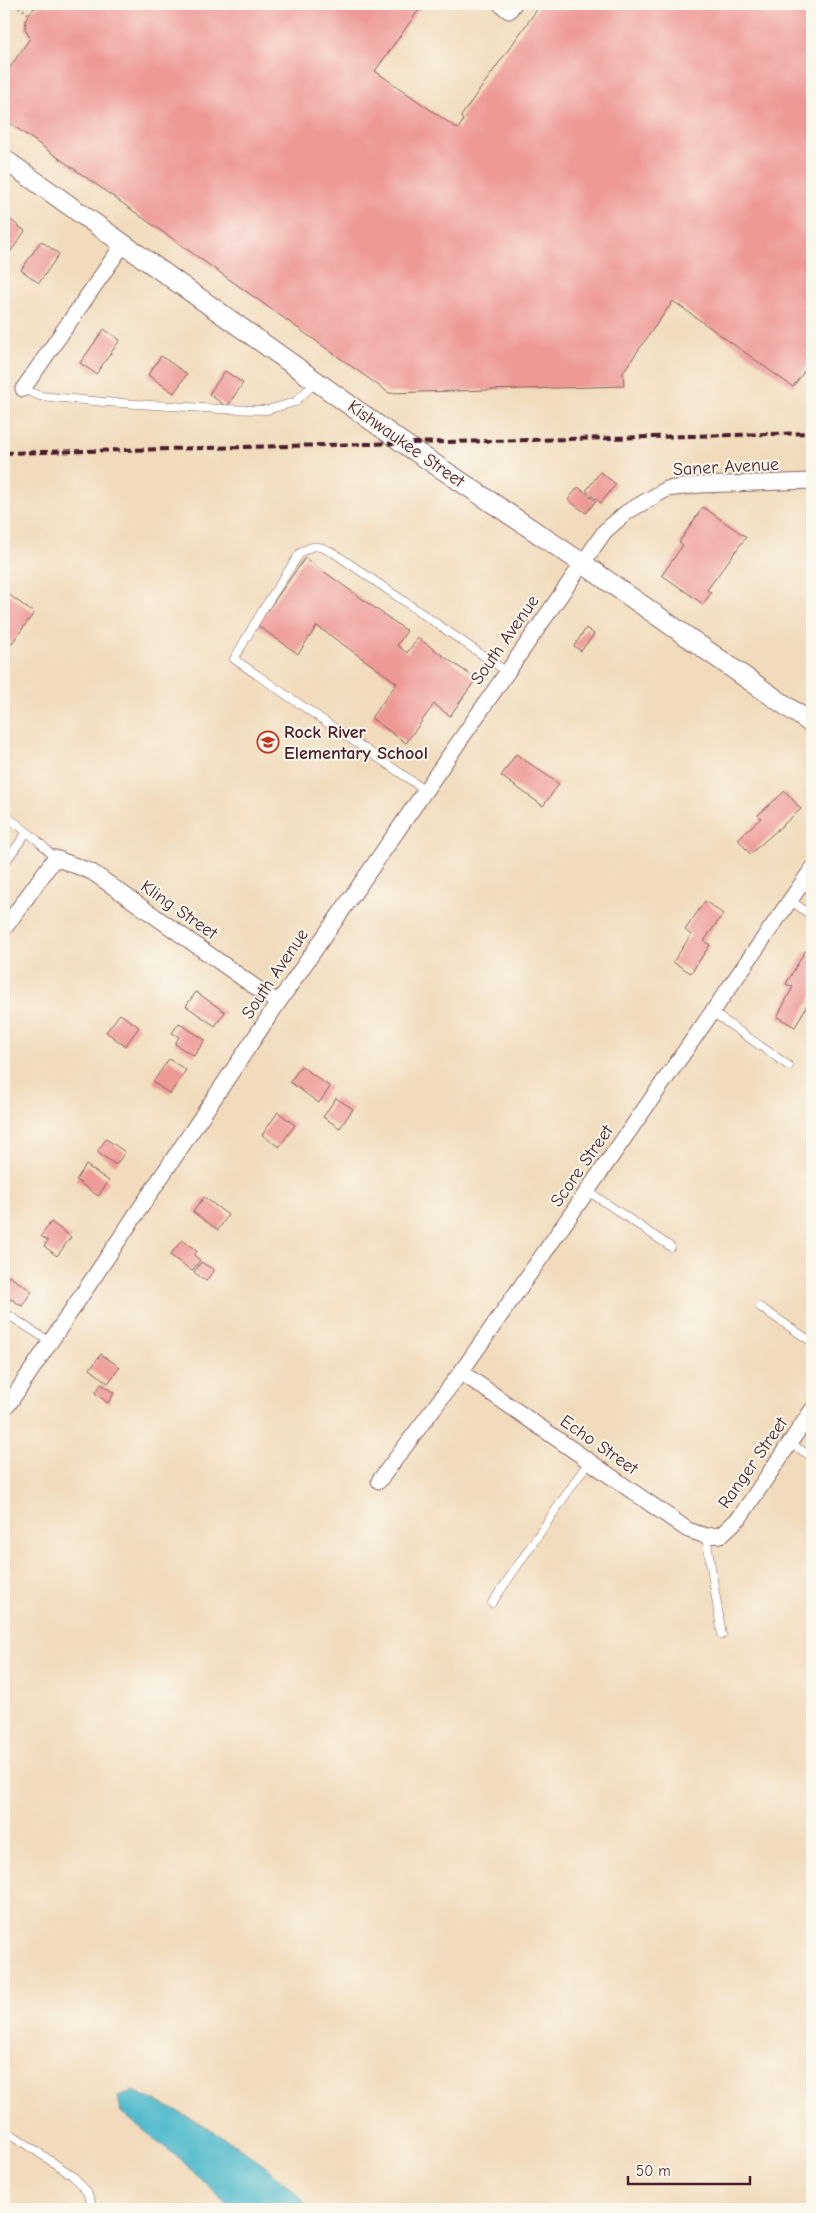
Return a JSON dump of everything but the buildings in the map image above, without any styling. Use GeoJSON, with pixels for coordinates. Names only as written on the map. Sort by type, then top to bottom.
{"type":"FeatureCollection","features":[{"type":"Feature","properties":{"kind":"street","name":"Kishwaukee Street"},"geometry":{"type":"LineString","coordinates":[[4,159],[403,442],[582,563],[812,724]]}},
{"type":"Feature","properties":{"kind":"street"},"geometry":{"type":"LineString","coordinates":[[23,389],[124,243]]}},
{"type":"Feature","properties":{"kind":"street","name":"Saner Avenue"},"geometry":{"type":"LineString","coordinates":[[582,563],[605,531],[622,516],[667,489],[700,485],[812,481]]}},
{"type":"Feature","properties":{"kind":"street","name":"South Avenue"},"geometry":{"type":"LineString","coordinates":[[4,1409],[278,1003],[582,563]]}},
{"type":"Feature","properties":{"kind":"street"},"geometry":{"type":"LineString","coordinates":[[4,929],[55,858]]}},
{"type":"Feature","properties":{"kind":"street","name":"Kling Street"},"geometry":{"type":"LineString","coordinates":[[55,858],[92,872],[278,1003]]}},
{"type":"Feature","properties":{"kind":"street","name":"Score Street"},"geometry":{"type":"LineString","coordinates":[[379,1481],[461,1372],[812,869]]}},
{"type":"Feature","properties":{"kind":"street","name":"Echo Street"},"geometry":{"type":"LineString","coordinates":[[461,1372],[688,1530],[714,1535]]}},
{"type":"Feature","properties":{"kind":"street","name":"Ranger Street"},"geometry":{"type":"LineString","coordinates":[[714,1535],[740,1517],[812,1410]]}},
{"type":"Feature","properties":{"kind":"lane"},"geometry":{"type":"LineString","coordinates":[[23,389],[40,396],[104,402],[267,410],[295,402],[317,381]]}},
{"type":"Feature","properties":{"kind":"lane"},"geometry":{"type":"LineString","coordinates":[[425,790],[234,659],[262,611],[300,553],[308,548],[317,546],[334,553],[506,672]]}},
{"type":"Feature","properties":{"kind":"lane"},"geometry":{"type":"LineString","coordinates":[[4,814],[55,858]]}},
{"type":"Feature","properties":{"kind":"lane"},"geometry":{"type":"LineString","coordinates":[[4,864],[27,832]]}},
{"type":"Feature","properties":{"kind":"lane"},"geometry":{"type":"LineString","coordinates":[[790,900],[812,916]]}},
{"type":"Feature","properties":{"kind":"lane"},"geometry":{"type":"LineString","coordinates":[[712,1012],[789,1066]]}},
{"type":"Feature","properties":{"kind":"lane"},"geometry":{"type":"LineString","coordinates":[[588,1191],[671,1247]]}},
{"type":"Feature","properties":{"kind":"lane"},"geometry":{"type":"LineString","coordinates":[[760,1307],[812,1342]]}},
{"type":"Feature","properties":{"kind":"lane"},"geometry":{"type":"LineString","coordinates":[[4,1312],[50,1342]]}},
{"type":"Feature","properties":{"kind":"lane"},"geometry":{"type":"LineString","coordinates":[[790,1443],[812,1457]]}},
{"type":"Feature","properties":{"kind":"lane"},"geometry":{"type":"LineString","coordinates":[[492,1603],[589,1461]]}},
{"type":"Feature","properties":{"kind":"lane"},"geometry":{"type":"LineString","coordinates":[[714,1535],[722,1634]]}},
{"type":"Feature","properties":{"kind":"lane"},"geometry":{"type":"LineString","coordinates":[[4,2129],[73,2176],[87,2192],[94,2209]]}},
{"type":"Feature","properties":{"kind":"path"},"geometry":{"type":"LineString","coordinates":[[16,4],[29,14]]}},
{"type":"Feature","properties":{"kind":"water"},"geometry":{"type":"Polygon","coordinates":[[[133,2091],[204,2126],[251,2156],[273,2173],[310,2209],[233,2209],[181,2160],[121,2112],[118,2096],[133,2091]]]}},
{"type":"Feature","properties":{"kind":"railway"},"geometry":{"type":"LineString","coordinates":[[4,453],[812,433]]}},
{"type":"Feature","properties":{"kind":"place","name":"Rock River Elementary School"},"geometry":{"type":"Point","coordinates":[268,742]}}]}
